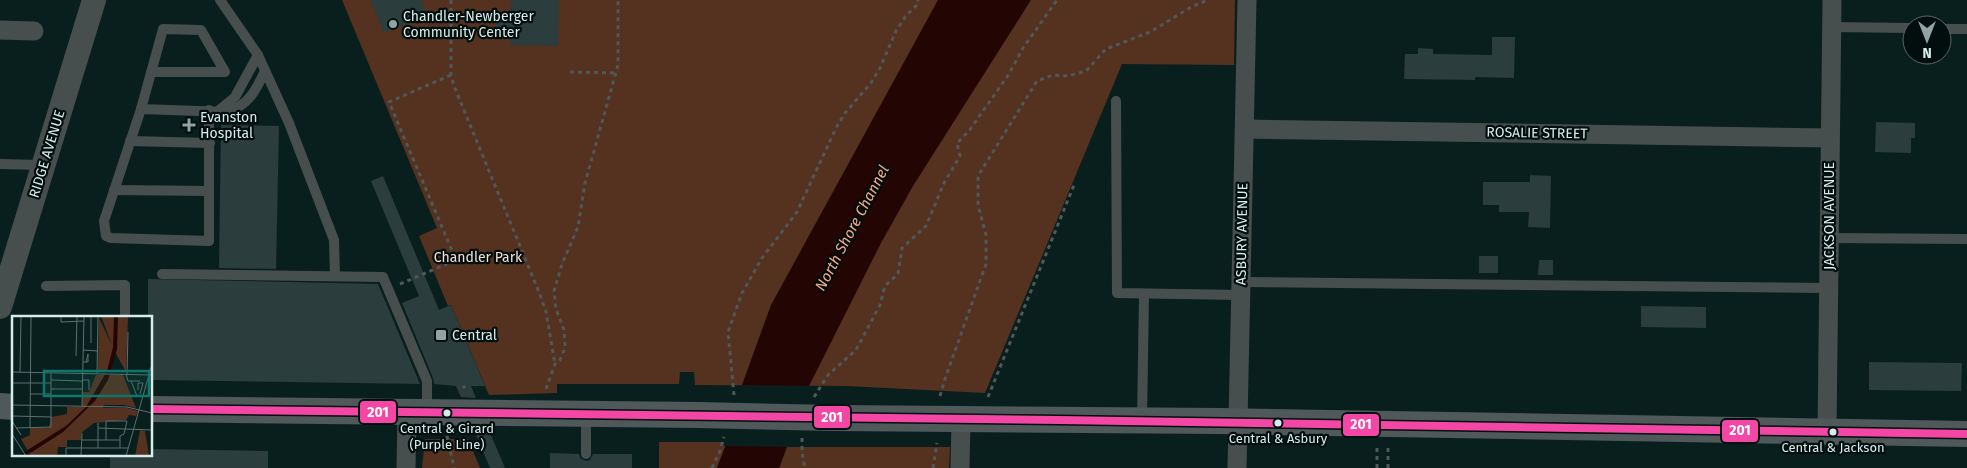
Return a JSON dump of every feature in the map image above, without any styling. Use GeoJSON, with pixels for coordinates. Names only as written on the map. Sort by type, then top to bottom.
{"type":"FeatureCollection","features":[{"type":"Feature","properties":{"kind":"main road"},"geometry":{"type":"LineString","coordinates":[[152,409],[1142,420],[1967,434]]}},
{"type":"Feature","properties":{"kind":"street","name":"RIDGE AVENUE"},"geometry":{"type":"LineString","coordinates":[[0,307],[6,267],[43,165],[94,0]]}},
{"type":"Feature","properties":{"kind":"street","name":"ASBURY AVENUE"},"geometry":{"type":"LineString","coordinates":[[1237,468],[1247,0]]}},
{"type":"Feature","properties":{"kind":"street","name":"JACKSON AVENUE"},"geometry":{"type":"LineString","coordinates":[[1827,432],[1832,0]]}},
{"type":"Feature","properties":{"kind":"street"},"geometry":{"type":"LineString","coordinates":[[0,30],[34,31]]}},
{"type":"Feature","properties":{"kind":"street","name":"ROSALIE STREET"},"geometry":{"type":"LineString","coordinates":[[1245,129],[1830,138]]}},
{"type":"Feature","properties":{"kind":"street"},"geometry":{"type":"LineString","coordinates":[[406,468],[417,412]]}},
{"type":"Feature","properties":{"kind":"street"},"geometry":{"type":"LineString","coordinates":[[960,468],[961,419]]}},
{"type":"Feature","properties":{"kind":"lane"},"geometry":{"type":"LineString","coordinates":[[220,0],[258,55],[289,123],[334,240],[335,276]]}},
{"type":"Feature","properties":{"kind":"lane"},"geometry":{"type":"LineString","coordinates":[[1831,27],[1902,28]]}},
{"type":"Feature","properties":{"kind":"lane"},"geometry":{"type":"LineString","coordinates":[[151,72],[225,72],[201,30],[163,28],[151,72],[141,109],[104,221],[106,236],[111,238],[209,241],[210,143],[213,111]]}},
{"type":"Feature","properties":{"kind":"lane"},"geometry":{"type":"LineString","coordinates":[[1952,29],[1967,29]]}},
{"type":"Feature","properties":{"kind":"lane"},"geometry":{"type":"LineString","coordinates":[[213,111],[235,97],[258,55]]}},
{"type":"Feature","properties":{"kind":"lane"},"geometry":{"type":"LineString","coordinates":[[141,109],[227,112],[242,106],[254,92],[265,71]]}},
{"type":"Feature","properties":{"kind":"lane"},"geometry":{"type":"LineString","coordinates":[[1116,101],[1117,293],[1144,294],[1241,289],[1828,288]]}},
{"type":"Feature","properties":{"kind":"lane"},"geometry":{"type":"LineString","coordinates":[[130,141],[210,143]]}},
{"type":"Feature","properties":{"kind":"lane"},"geometry":{"type":"LineString","coordinates":[[0,164],[43,165]]}},
{"type":"Feature","properties":{"kind":"lane"},"geometry":{"type":"LineString","coordinates":[[114,190],[209,191]]}},
{"type":"Feature","properties":{"kind":"lane"},"geometry":{"type":"LineString","coordinates":[[1829,238],[1967,239]]}},
{"type":"Feature","properties":{"kind":"lane"},"geometry":{"type":"LineString","coordinates":[[162,274],[383,277],[427,381],[417,412]]}},
{"type":"Feature","properties":{"kind":"lane"},"geometry":{"type":"LineString","coordinates":[[46,286],[125,285],[125,316]]}},
{"type":"Feature","properties":{"kind":"lane"},"geometry":{"type":"LineString","coordinates":[[1142,420],[1144,294]]}},
{"type":"Feature","properties":{"kind":"lane"},"geometry":{"type":"LineString","coordinates":[[586,413],[586,454]]}},
{"type":"Feature","properties":{"kind":"path"},"geometry":{"type":"LineString","coordinates":[[451,0],[451,75],[457,94],[546,312],[555,364],[546,389]]}},
{"type":"Feature","properties":{"kind":"path"},"geometry":{"type":"LineString","coordinates":[[555,364],[560,360],[565,348],[564,330],[556,309],[554,291],[562,264],[578,227],[585,183],[618,65],[618,0]]}},
{"type":"Feature","properties":{"kind":"path"},"geometry":{"type":"LineString","coordinates":[[735,400],[728,332],[742,293],[762,258],[797,212],[836,128],[845,113],[876,76],[896,31],[904,17],[918,4],[918,0]]}},
{"type":"Feature","properties":{"kind":"path"},"geometry":{"type":"LineString","coordinates":[[809,404],[828,375],[856,350],[880,305],[885,286],[898,274],[902,248],[926,226],[944,183],[960,156],[957,143],[969,131],[1004,81],[1022,48],[1057,0]]}},
{"type":"Feature","properties":{"kind":"path"},"geometry":{"type":"LineString","coordinates":[[940,396],[986,264],[986,242],[978,205],[978,176],[1037,80],[1053,75],[1068,76],[1086,71],[1106,49],[1150,32],[1193,6],[1208,0]]}},
{"type":"Feature","properties":{"kind":"path"},"geometry":{"type":"LineString","coordinates":[[570,72],[616,73]]}},
{"type":"Feature","properties":{"kind":"path"},"geometry":{"type":"LineString","coordinates":[[388,289],[456,260],[389,102],[451,75]]}},
{"type":"Feature","properties":{"kind":"path"},"geometry":{"type":"LineString","coordinates":[[988,397],[1074,185]]}},
{"type":"Feature","properties":{"kind":"path"},"geometry":{"type":"LineString","coordinates":[[802,430],[802,453],[805,468]]}},
{"type":"Feature","properties":{"kind":"path"},"geometry":{"type":"LineString","coordinates":[[712,468],[725,434]]}},
{"type":"Feature","properties":{"kind":"path"},"geometry":{"type":"LineString","coordinates":[[447,436],[454,468]]}},
{"type":"Feature","properties":{"kind":"path"},"geometry":{"type":"LineString","coordinates":[[933,468],[937,443]]}},
{"type":"Feature","properties":{"kind":"path"},"geometry":{"type":"LineString","coordinates":[[1376,468],[1377,448]]}},
{"type":"Feature","properties":{"kind":"path"},"geometry":{"type":"LineString","coordinates":[[1388,448],[1388,468]]}},
{"type":"Feature","properties":{"kind":"green space","name":"Chandler Park"},"geometry":{"type":"Polygon","coordinates":[[[342,0],[1235,0],[1234,65],[1122,64],[985,393],[847,386],[695,385],[694,372],[680,372],[679,384],[557,384],[557,393],[489,395],[451,305],[448,306],[419,236],[437,228],[342,0]]]}},
{"type":"Feature","properties":{"kind":"green space"},"geometry":{"type":"Polygon","coordinates":[[[425,439],[468,439],[480,468],[422,468],[425,439]]]}},
{"type":"Feature","properties":{"kind":"green space"},"geometry":{"type":"Polygon","coordinates":[[[659,442],[727,442],[717,468],[659,468],[659,442]]]}},
{"type":"Feature","properties":{"kind":"green space"},"geometry":{"type":"Polygon","coordinates":[[[787,447],[950,447],[949,468],[779,468],[787,447]]]}},
{"type":"Feature","properties":{"kind":"water","name":"North Shore Channel"},"geometry":{"type":"Polygon","coordinates":[[[938,0],[1031,0],[913,186],[881,243],[809,386],[779,468],[717,468],[727,442],[742,385],[771,305],[938,0]]]}},
{"type":"Feature","properties":{"kind":"pier"},"geometry":{"type":"Polygon","coordinates":[[[739,385],[812,386],[789,447],[723,446],[739,385]]]}},
{"type":"Feature","properties":{"kind":"building","name":"Chandler-Newberger Community Center"},"geometry":{"type":"Polygon","coordinates":[[[370,0],[421,0],[427,15],[384,33],[370,0]]]}},
{"type":"Feature","properties":{"kind":"building"},"geometry":{"type":"Polygon","coordinates":[[[511,0],[559,0],[558,46],[510,45],[510,38],[496,38],[496,19],[510,18],[511,0]]]}},
{"type":"Feature","properties":{"kind":"building"},"geometry":{"type":"Polygon","coordinates":[[[1492,37],[1515,37],[1514,78],[1475,77],[1475,80],[1404,79],[1405,54],[1418,54],[1418,48],[1433,49],[1433,54],[1492,55],[1492,37]]]}},
{"type":"Feature","properties":{"kind":"building"},"geometry":{"type":"Polygon","coordinates":[[[1876,122],[1915,123],[1915,138],[1911,138],[1911,153],[1875,152],[1876,122]]]}},
{"type":"Feature","properties":{"kind":"building"},"geometry":{"type":"Polygon","coordinates":[[[221,125],[279,126],[276,269],[219,268],[221,125]]]}},
{"type":"Feature","properties":{"kind":"building"},"geometry":{"type":"Polygon","coordinates":[[[1530,175],[1551,176],[1550,228],[1528,227],[1529,212],[1499,212],[1499,205],[1483,205],[1483,182],[1530,182],[1530,175]]]}},
{"type":"Feature","properties":{"kind":"building"},"geometry":{"type":"Polygon","coordinates":[[[383,176],[439,310],[451,305],[485,386],[471,386],[476,398],[461,397],[456,386],[434,384],[402,303],[419,296],[371,181],[383,176]]]}},
{"type":"Feature","properties":{"kind":"building"},"geometry":{"type":"Polygon","coordinates":[[[1479,256],[1498,256],[1498,273],[1479,273],[1479,256]]]}},
{"type":"Feature","properties":{"kind":"building"},"geometry":{"type":"Polygon","coordinates":[[[1539,260],[1553,260],[1553,275],[1538,275],[1539,260]]]}},
{"type":"Feature","properties":{"kind":"building"},"geometry":{"type":"Polygon","coordinates":[[[148,279],[378,284],[420,384],[152,380],[152,316],[148,316],[148,279]]]}},
{"type":"Feature","properties":{"kind":"building"},"geometry":{"type":"Polygon","coordinates":[[[1641,306],[1706,307],[1706,328],[1641,327],[1641,306]]]}},
{"type":"Feature","properties":{"kind":"building"},"geometry":{"type":"Polygon","coordinates":[[[1869,362],[1962,363],[1961,391],[1869,390],[1869,362]]]}},
{"type":"Feature","properties":{"kind":"building"},"geometry":{"type":"Polygon","coordinates":[[[473,428],[488,428],[505,468],[490,468],[473,428]]]}},
{"type":"Feature","properties":{"kind":"building"},"geometry":{"type":"Polygon","coordinates":[[[152,449],[268,451],[268,468],[110,468],[110,456],[152,456],[152,449]]]}},
{"type":"Feature","properties":{"kind":"building"},"geometry":{"type":"Polygon","coordinates":[[[550,453],[579,454],[580,458],[586,461],[590,460],[593,454],[632,454],[632,468],[550,468],[550,453]]]}},
{"type":"Feature","properties":{"kind":"transit line","name":"201"},"geometry":{"type":"LineString","coordinates":[[152,409],[1967,434]]}},
{"type":"Feature","properties":{"kind":"place","name":"Chandler-Newberger Community Center"},"geometry":{"type":"Point","coordinates":[393,24]}},
{"type":"Feature","properties":{"kind":"place","name":"Evanston Hospital"},"geometry":{"type":"Point","coordinates":[189,125]}},
{"type":"Feature","properties":{"kind":"place","name":"Central"},"geometry":{"type":"Point","coordinates":[441,335]}},
{"type":"Feature","properties":{"kind":"place","name":"Central & Girard (Purple Line)"},"geometry":{"type":"Point","coordinates":[447,413]}},
{"type":"Feature","properties":{"kind":"place","name":"Central & Asbury"},"geometry":{"type":"Point","coordinates":[1278,423]}},
{"type":"Feature","properties":{"kind":"place","name":"Central & Jackson"},"geometry":{"type":"Point","coordinates":[1833,432]}}]}
